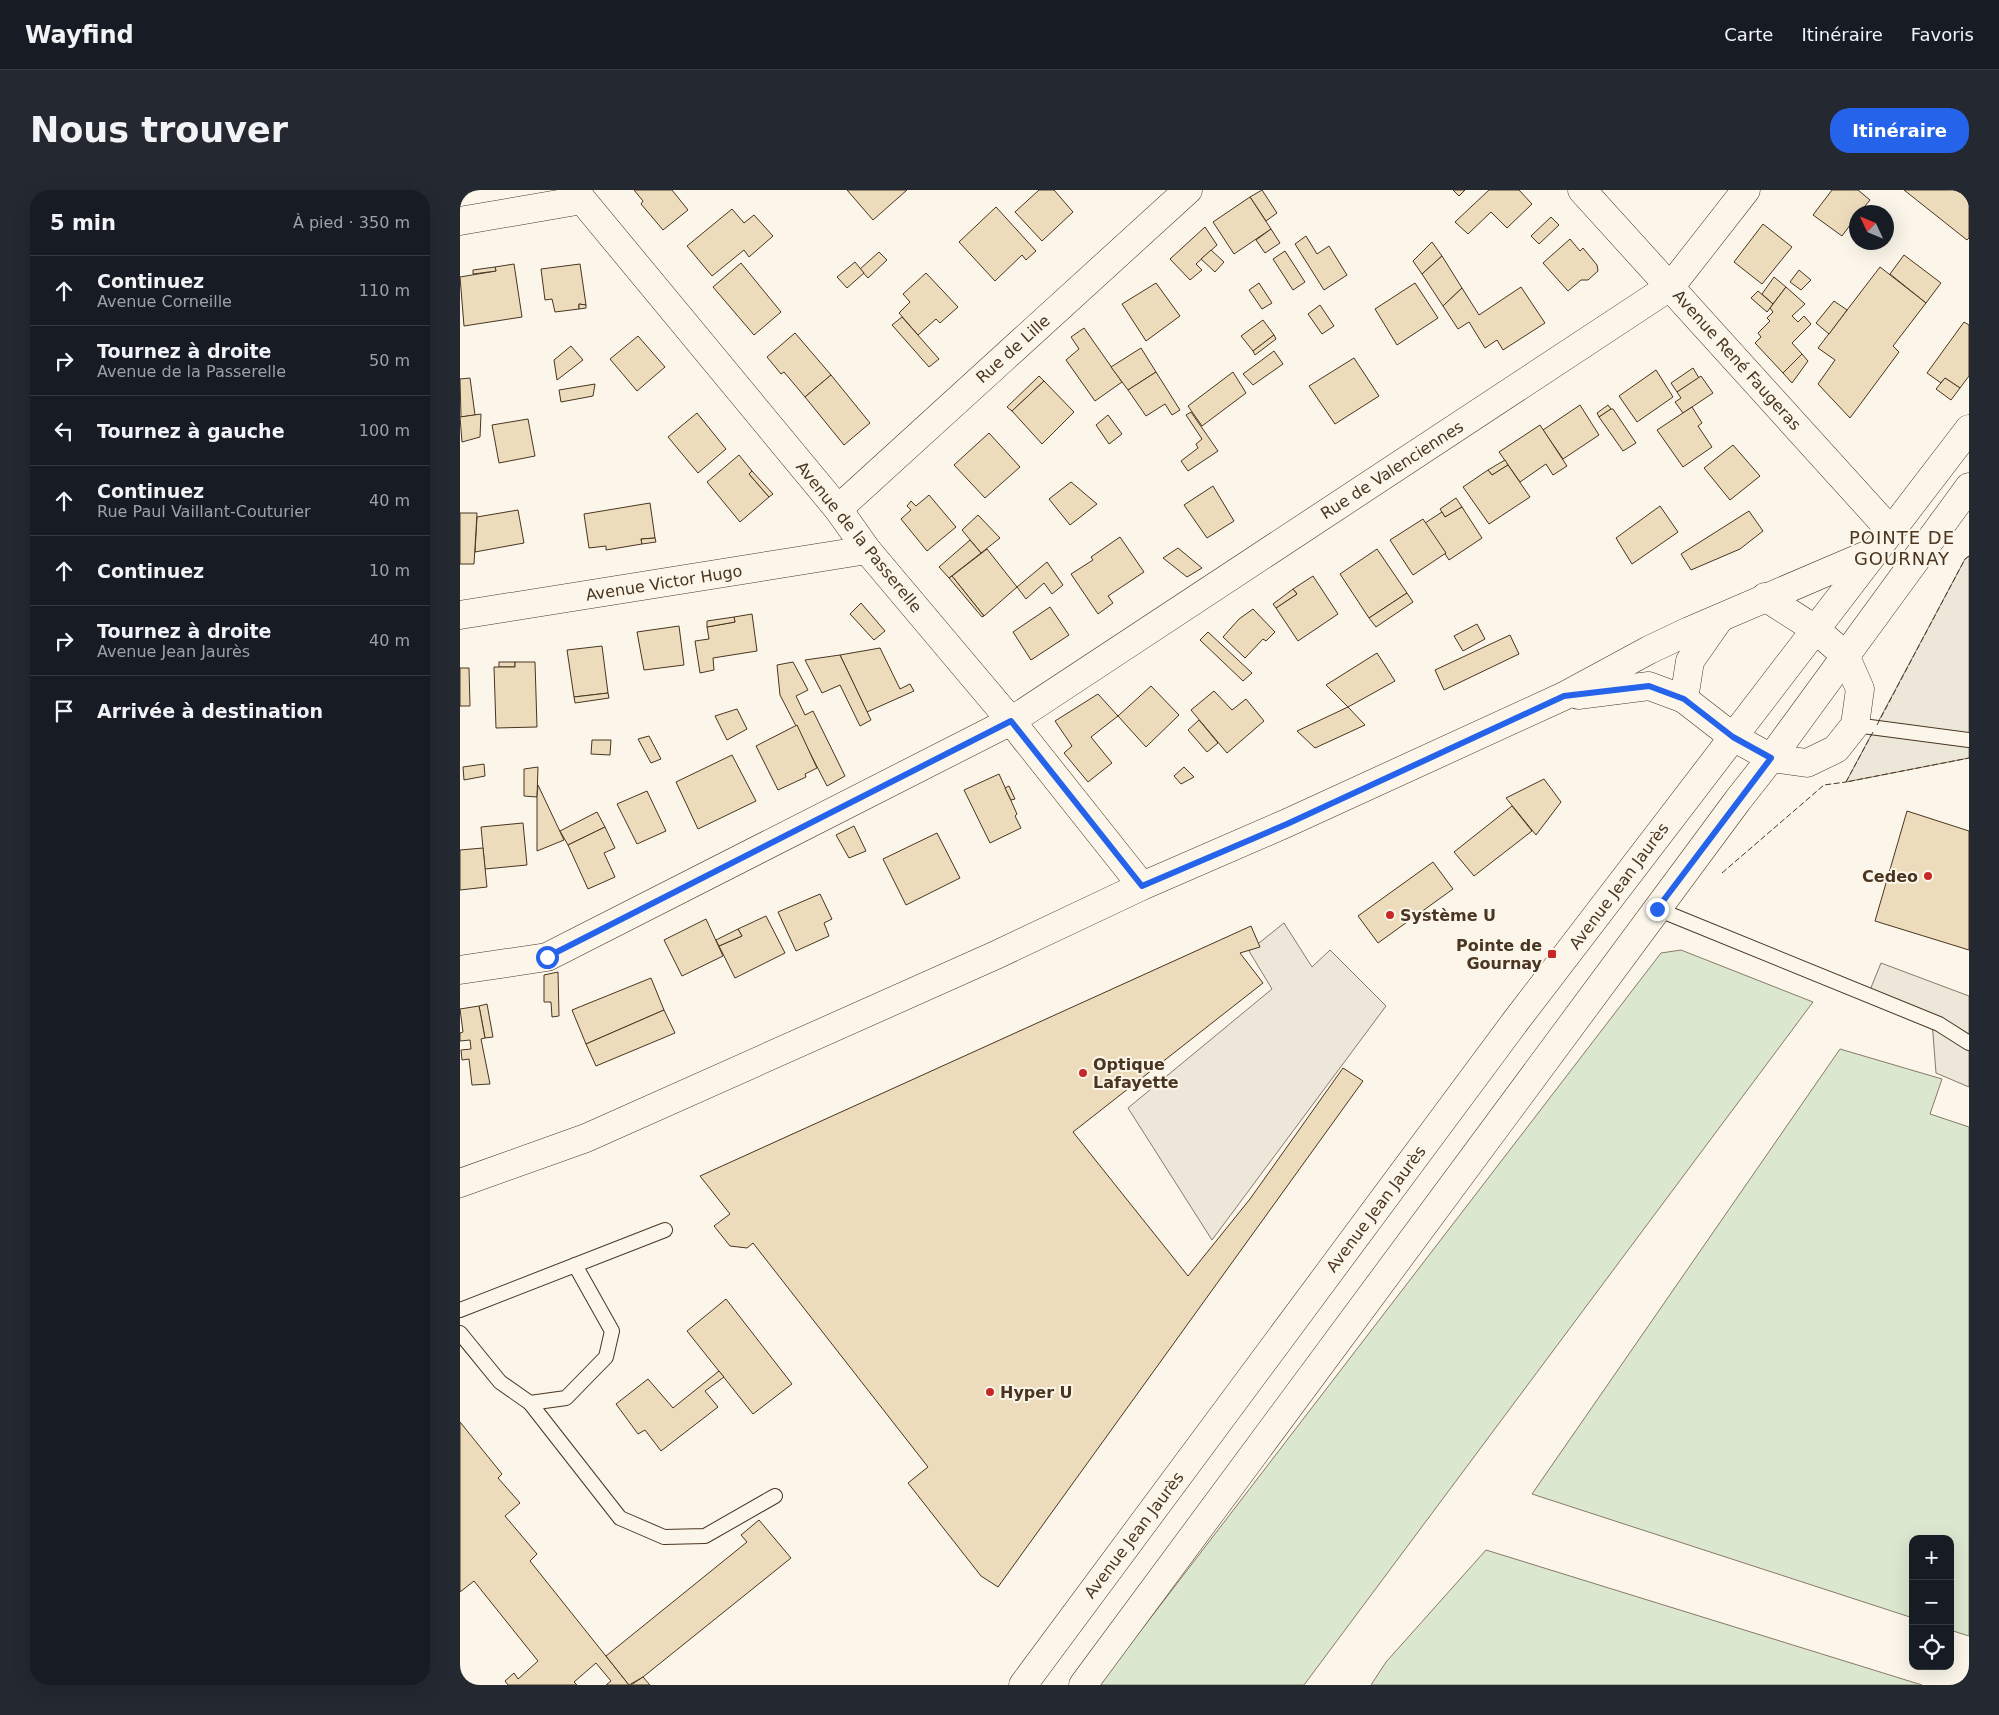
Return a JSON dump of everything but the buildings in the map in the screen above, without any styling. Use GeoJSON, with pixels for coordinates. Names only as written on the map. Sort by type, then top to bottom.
{"type":"FeatureCollection","features":[{"type":"Feature","properties":{"kind":"main road","name":"Rue de Lille"},"geometry":{"type":"LineString","coordinates":[[838,509],[1188,190]]}},
{"type":"Feature","properties":{"kind":"main road","name":"Avenue René Faugeras"},"geometry":{"type":"LineString","coordinates":[[1582,190],[1891,531]]}},
{"type":"Feature","properties":{"kind":"main road","name":"Rue de Valenciennes"},"geometry":{"type":"LineString","coordinates":[[460,970],[547,957],[1011,721],[1671,286],[1746,190]]}},
{"type":"Feature","properties":{"kind":"main road","name":"Avenue de la Passerelle"},"geometry":{"type":"LineString","coordinates":[[578,195],[838,509],[868,550],[1011,721],[1142,886]]}},
{"type":"Feature","properties":{"kind":"main road"},"geometry":{"type":"LineString","coordinates":[[460,221],[578,195]]}},
{"type":"Feature","properties":{"kind":"main road","name":"Avenue Jean Jaurès"},"geometry":{"type":"LineString","coordinates":[[1023,1685],[1509,1030],[1872,553],[1969,429]]}},
{"type":"Feature","properties":{"kind":"main road"},"geometry":{"type":"LineString","coordinates":[[1083,1685],[1657,909],[1771,758],[1969,487]]}},
{"type":"Feature","properties":{"kind":"main road","name":"Avenue Victor Hugo"},"geometry":{"type":"LineString","coordinates":[[460,615],[868,550]]}},
{"type":"Feature","properties":{"kind":"main road"},"geometry":{"type":"LineString","coordinates":[[460,1183],[586,1138],[996,955],[1142,886],[1287,824],[1564,696],[1649,650],[1766,597],[1872,553]]}},
{"type":"Feature","properties":{"kind":"main road"},"geometry":{"type":"LineString","coordinates":[[1564,696],[1649,686],[1684,699],[1733,737],[1771,758],[1807,763],[1836,749],[1855,726],[1860,689],[1845,655],[1815,629],[1766,597]]}},
{"type":"Feature","properties":{"kind":"main road"},"geometry":{"type":"LineString","coordinates":[[1684,699],[1690,661],[1720,618]]}},
{"type":"Feature","properties":{"kind":"lane"},"geometry":{"type":"LineString","coordinates":[[1855,726],[1969,740]]}},
{"type":"Feature","properties":{"kind":"lane"},"geometry":{"type":"LineString","coordinates":[[1657,909],[1939,1024],[1969,1043]]}},
{"type":"Feature","properties":{"kind":"lane"},"geometry":{"type":"LineString","coordinates":[[460,1310],[665,1230]]}},
{"type":"Feature","properties":{"kind":"lane"},"geometry":{"type":"LineString","coordinates":[[530,1403],[566,1398],[606,1357],[612,1332],[575,1265]]}},
{"type":"Feature","properties":{"kind":"lane"},"geometry":{"type":"LineString","coordinates":[[460,1332],[500,1382],[530,1403],[620,1518],[664,1537],[704,1536],[775,1496]]}},
{"type":"Feature","properties":{"kind":"green space"},"geometry":{"type":"Polygon","coordinates":[[[1681,950],[1813,1002],[1304,1685],[1099,1685],[1661,953],[1681,950]]]}},
{"type":"Feature","properties":{"kind":"green space"},"geometry":{"type":"Polygon","coordinates":[[[1840,1049],[1942,1079],[1930,1114],[1969,1127],[1969,1636],[1954,1631],[1954,1535],[1909,1535],[1909,1617],[1532,1494],[1840,1049]]]}},
{"type":"Feature","properties":{"kind":"green space"},"geometry":{"type":"Polygon","coordinates":[[[1486,1550],[1922,1685],[1371,1685],[1386,1662],[1486,1550]]]}},
{"type":"Feature","properties":{"kind":"shaded area"},"geometry":{"type":"Polygon","coordinates":[[[1969,556],[1969,758],[1846,782],[1965,559],[1969,556]]]}},
{"type":"Feature","properties":{"kind":"shaded area"},"geometry":{"type":"Polygon","coordinates":[[[1284,923],[1312,967],[1330,950],[1386,1006],[1212,1240],[1128,1108],[1272,989],[1249,951],[1284,923]]]}},
{"type":"Feature","properties":{"kind":"shaded area"},"geometry":{"type":"Polygon","coordinates":[[[1881,963],[1969,996],[1969,1087],[1936,1073],[1932,1021],[1868,995],[1881,963]]]}},
{"type":"Feature","properties":{"kind":"fence"},"geometry":{"type":"LineString","coordinates":[[1877,725],[1965,559],[1969,556]]}},
{"type":"Feature","properties":{"kind":"fence"},"geometry":{"type":"LineString","coordinates":[[1873,732],[1846,782],[1969,758]]}},
{"type":"Feature","properties":{"kind":"fence"},"geometry":{"type":"LineString","coordinates":[[1722,873],[1824,785],[1846,782]]}},
{"type":"Feature","properties":{"kind":"place","name":"Cedeo"},"geometry":{"type":"Point","coordinates":[1928,876]}},
{"type":"Feature","properties":{"kind":"place","name":"Système U"},"geometry":{"type":"Point","coordinates":[1390,915]}},
{"type":"Feature","properties":{"kind":"place","name":"Pointe de Gournay"},"geometry":{"type":"Point","coordinates":[1552,954]}},
{"type":"Feature","properties":{"kind":"place","name":"Optique Lafayette"},"geometry":{"type":"Point","coordinates":[1083,1073]}},
{"type":"Feature","properties":{"kind":"place","name":"Hyper U"},"geometry":{"type":"Point","coordinates":[990,1392]}},
{"type":"Feature","properties":{"kind":"district","name":"POINTE DE GOURNAY"},"geometry":{"type":"Point","coordinates":[1902,547]}},
{"type":"Feature","properties":{"kind":"route"},"geometry":{"type":"LineString","coordinates":[[547,957],[1011,721],[1142,886],[1287,824],[1564,696],[1649,686],[1684,699],[1733,737],[1771,758],[1657,909]]}}]}
